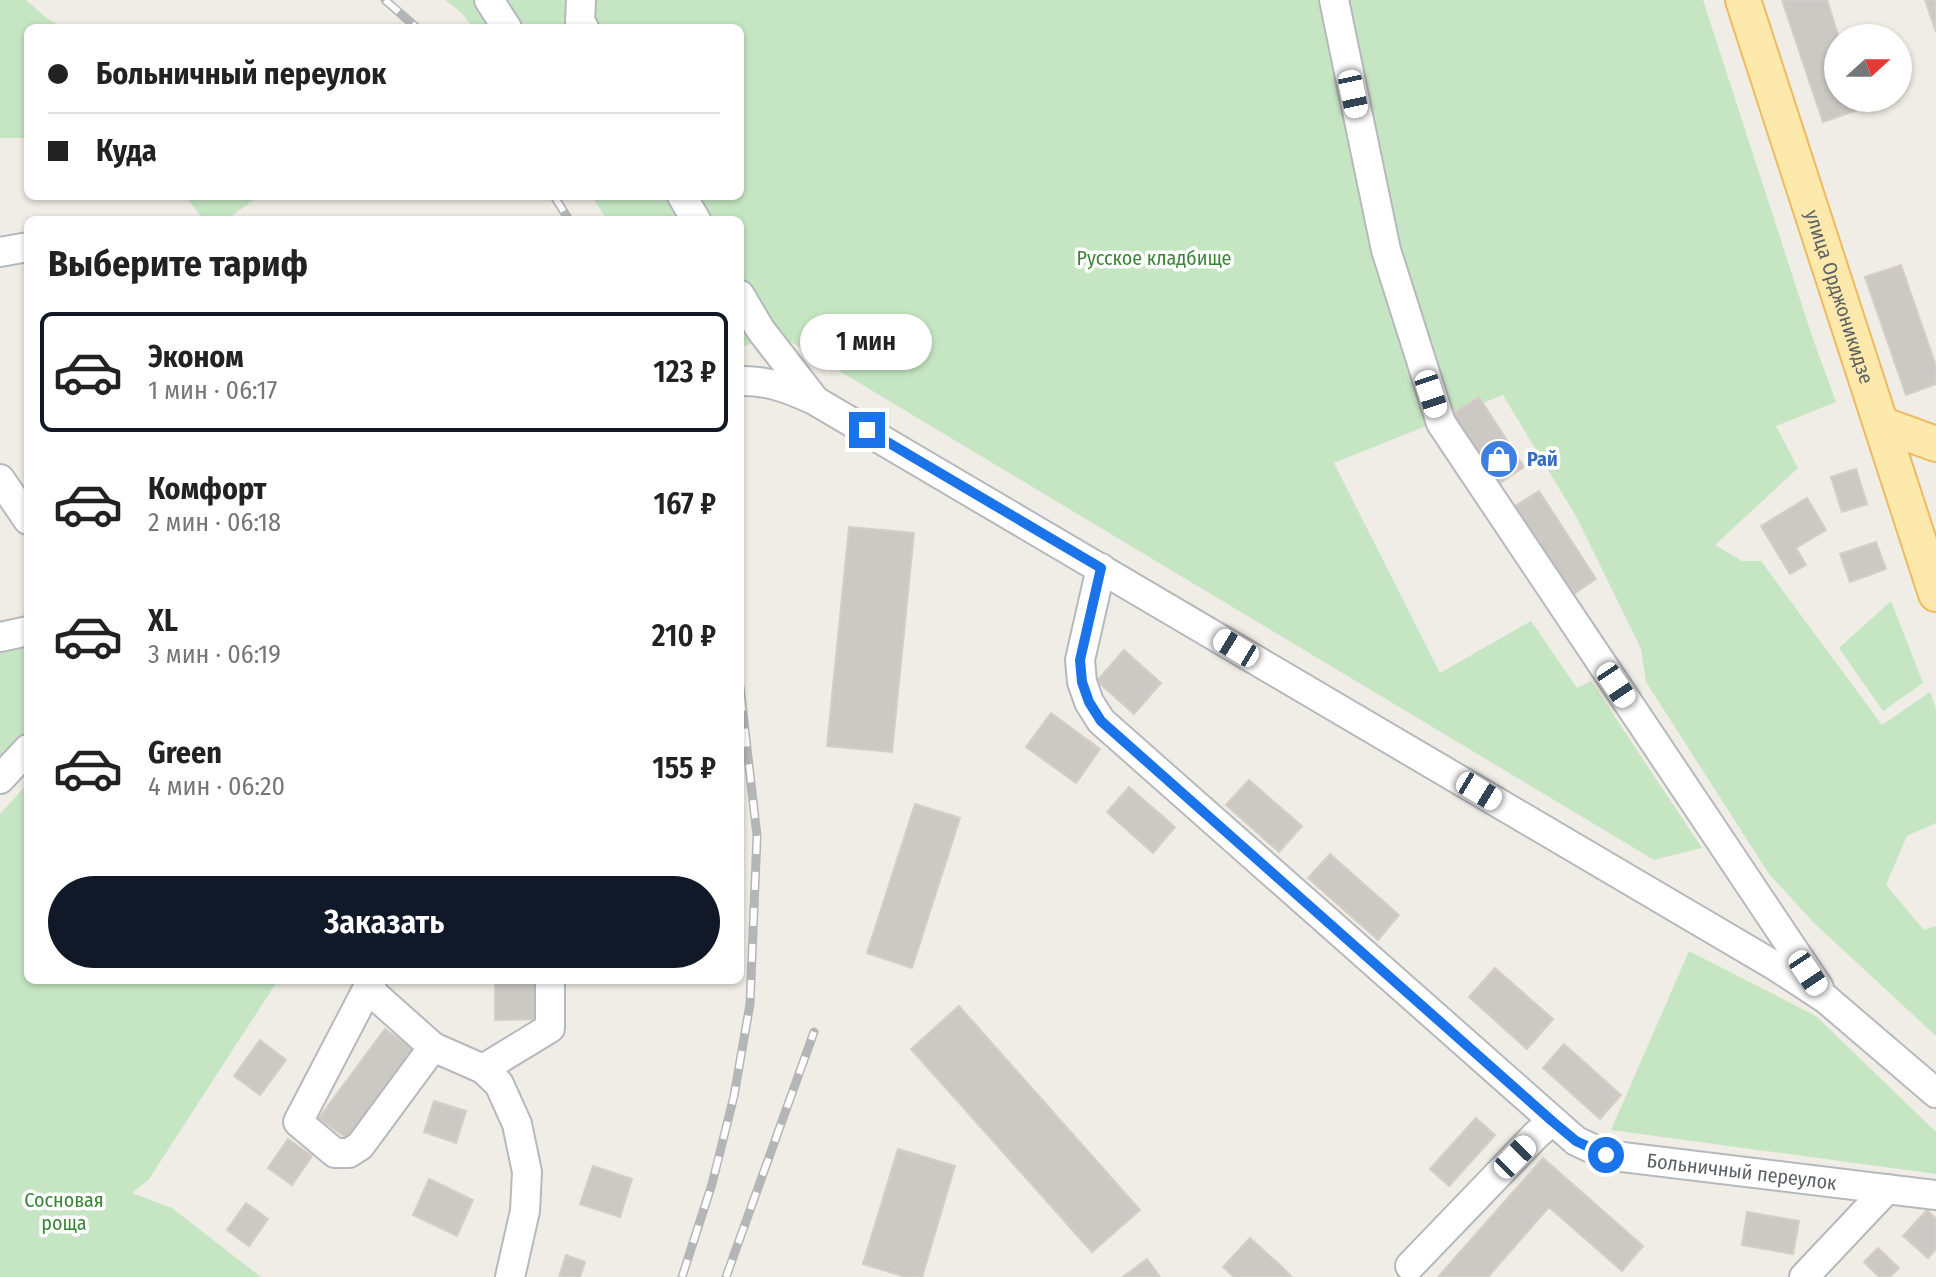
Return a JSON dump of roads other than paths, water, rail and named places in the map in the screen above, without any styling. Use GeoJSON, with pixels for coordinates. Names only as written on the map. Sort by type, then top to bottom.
{"type":"FeatureCollection","features":[{"type":"Feature","properties":{"kind":"main road","name":"улица Орджоникидзе"},"geometry":{"type":"LineString","coordinates":[[1743,0],[1936,594]]}},
{"type":"Feature","properties":{"kind":"main road"},"geometry":{"type":"LineString","coordinates":[[1881,424],[1934,441]]}},
{"type":"Feature","properties":{"kind":"street"},"geometry":{"type":"LineString","coordinates":[[489,0],[504,24]]}},
{"type":"Feature","properties":{"kind":"street"},"geometry":{"type":"LineString","coordinates":[[581,0],[582,24]]}},
{"type":"Feature","properties":{"kind":"street"},"geometry":{"type":"LineString","coordinates":[[1334,0],[1386,250],[1441,423],[1826,999]]}},
{"type":"Feature","properties":{"kind":"street"},"geometry":{"type":"LineString","coordinates":[[0,252],[24,248]]}},
{"type":"Feature","properties":{"kind":"street"},"geometry":{"type":"LineString","coordinates":[[744,302],[760,329],[814,400]]}},
{"type":"Feature","properties":{"kind":"street"},"geometry":{"type":"LineString","coordinates":[[744,381],[782,386],[814,400],[1764,959],[1826,999],[1936,1093]]}},
{"type":"Feature","properties":{"kind":"street"},"geometry":{"type":"LineString","coordinates":[[0,479],[24,514]]}},
{"type":"Feature","properties":{"kind":"street","name":"Больничный переулок"},"geometry":{"type":"LineString","coordinates":[[1101,568],[1080,660],[1085,692],[1101,721],[1576,1141],[1606,1155],[1936,1195]]}},
{"type":"Feature","properties":{"kind":"street"},"geometry":{"type":"LineString","coordinates":[[0,779],[24,753]]}},
{"type":"Feature","properties":{"kind":"street"},"geometry":{"type":"LineString","coordinates":[[483,1069],[550,1028],[550,984]]}},
{"type":"Feature","properties":{"kind":"street"},"geometry":{"type":"LineString","coordinates":[[433,1047],[360,1146],[349,1153],[335,1153],[298,1122],[370,985],[433,1047],[483,1069],[499,1084],[517,1124],[527,1172],[525,1211],[510,1277]]}},
{"type":"Feature","properties":{"kind":"street"},"geometry":{"type":"LineString","coordinates":[[1410,1266],[1552,1121]]}},
{"type":"Feature","properties":{"kind":"street"},"geometry":{"type":"LineString","coordinates":[[1804,1277],[1887,1189]]}},
{"type":"Feature","properties":{"kind":"railway"},"geometry":{"type":"LineString","coordinates":[[385,0],[412,24]]}},
{"type":"Feature","properties":{"kind":"railway"},"geometry":{"type":"LineString","coordinates":[[556,200],[566,216]]}},
{"type":"Feature","properties":{"kind":"railway"},"geometry":{"type":"LineString","coordinates":[[682,1277],[712,1184],[734,1096],[750,1004],[757,836],[744,722]]}},
{"type":"Feature","properties":{"kind":"railway"},"geometry":{"type":"LineString","coordinates":[[726,1277],[814,1032]]}},
{"type":"Feature","properties":{"kind":"place","name":"Рай"},"geometry":{"type":"Point","coordinates":[1499,459]}},
{"type":"Feature","properties":{"kind":"park label","name":"Русское кладбище"},"geometry":{"type":"Point","coordinates":[1154,258]}},
{"type":"Feature","properties":{"kind":"park label","name":"Сосновая роща"},"geometry":{"type":"Point","coordinates":[64,1212]}}]}
